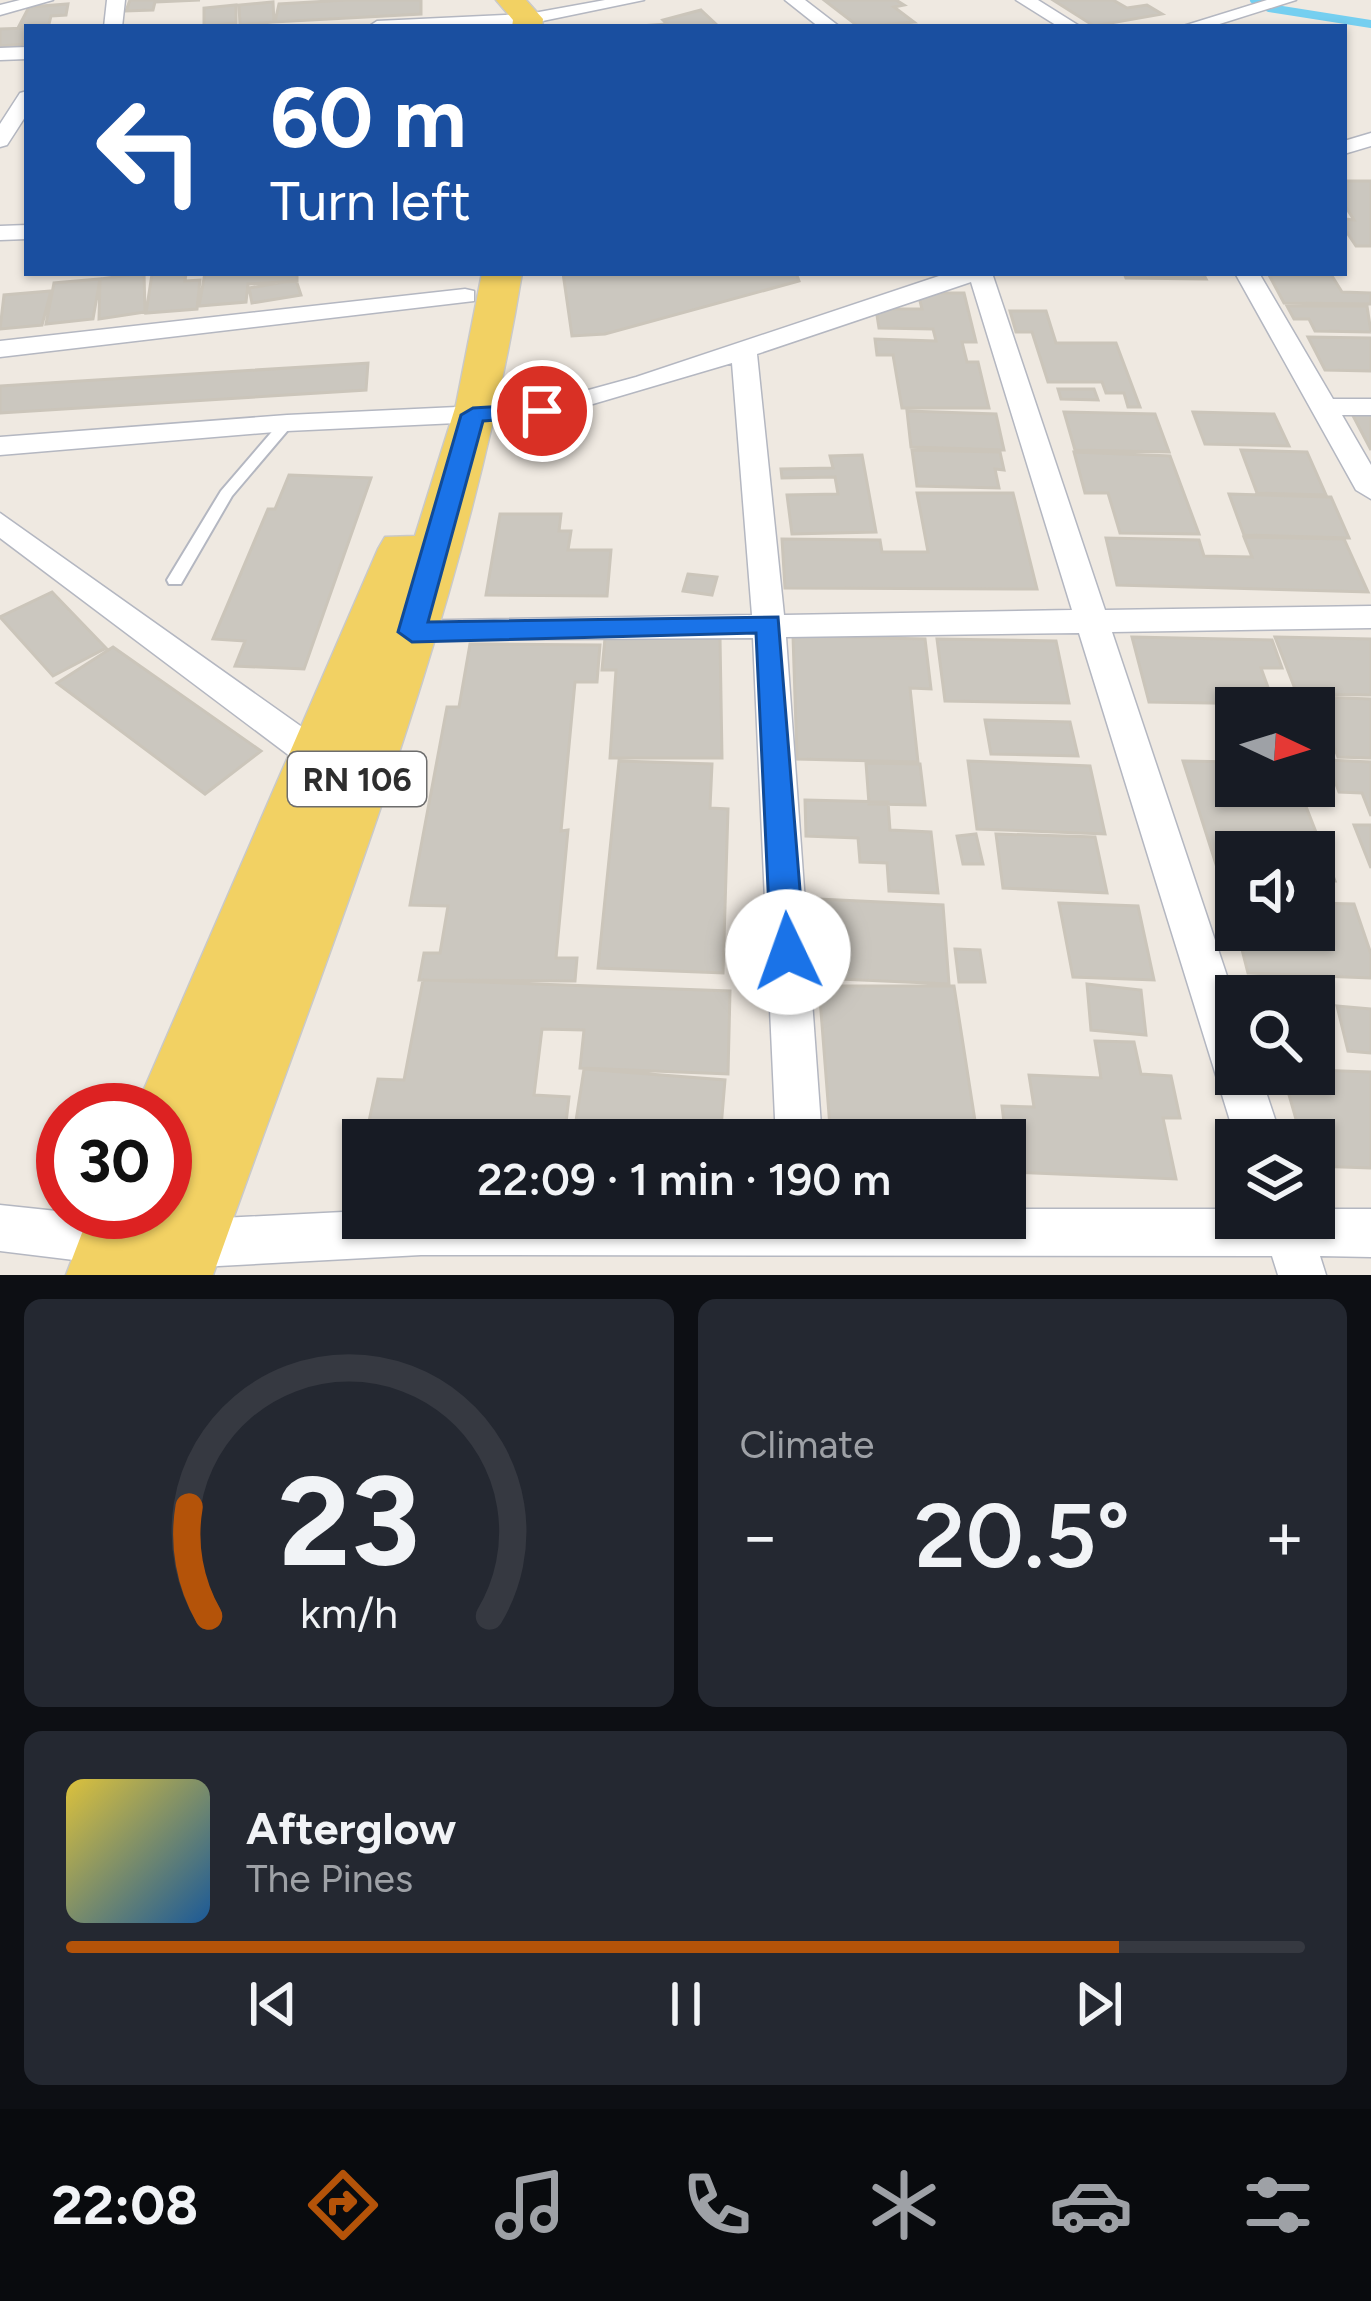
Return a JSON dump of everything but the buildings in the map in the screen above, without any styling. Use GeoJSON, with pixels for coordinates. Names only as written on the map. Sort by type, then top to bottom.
{"type":"FeatureCollection","features":[{"type":"Feature","properties":{"kind":"main road","name":"RN 106"},"geometry":{"type":"LineString","coordinates":[[141,1250],[391,632],[456,416],[479,281]]}},
{"type":"Feature","properties":{"kind":"main road","name":"RN 106"},"geometry":{"type":"LineString","coordinates":[[183,1083],[320,759],[391,632]]}},
{"type":"Feature","properties":{"kind":"street"},"geometry":{"type":"LineString","coordinates":[[0,10],[44,0]]}},
{"type":"Feature","properties":{"kind":"street"},"geometry":{"type":"LineString","coordinates":[[444,0],[450,24],[635,0]]}},
{"type":"Feature","properties":{"kind":"street"},"geometry":{"type":"LineString","coordinates":[[794,0],[827,24]]}},
{"type":"Feature","properties":{"kind":"street"},"geometry":{"type":"LineString","coordinates":[[1025,0],[1067,24]]}},
{"type":"Feature","properties":{"kind":"street"},"geometry":{"type":"LineString","coordinates":[[1200,24],[1270,3]]}},
{"type":"Feature","properties":{"kind":"street"},"geometry":{"type":"LineString","coordinates":[[1,138],[24,102]]}},
{"type":"Feature","properties":{"kind":"street"},"geometry":{"type":"LineString","coordinates":[[0,446],[287,423],[542,411],[967,276]]}},
{"type":"Feature","properties":{"kind":"street"},"geometry":{"type":"LineString","coordinates":[[977,276],[1096,622],[1215,1001]]}},
{"type":"Feature","properties":{"kind":"street"},"geometry":{"type":"LineString","coordinates":[[1249,276],[1371,490]]}},
{"type":"Feature","properties":{"kind":"street"},"geometry":{"type":"LineString","coordinates":[[0,349],[479,281]]}},
{"type":"Feature","properties":{"kind":"street"},"geometry":{"type":"LineString","coordinates":[[744,350],[769,623],[799,1119]]}},
{"type":"Feature","properties":{"kind":"street"},"geometry":{"type":"LineString","coordinates":[[1324,407],[1371,407]]}},
{"type":"Feature","properties":{"kind":"street"},"geometry":{"type":"LineString","coordinates":[[0,523],[320,759]]}},
{"type":"Feature","properties":{"kind":"street"},"geometry":{"type":"LineString","coordinates":[[391,632],[1371,617]]}},
{"type":"Feature","properties":{"kind":"street"},"geometry":{"type":"LineString","coordinates":[[0,1228],[141,1250],[342,1237]]}},
{"type":"Feature","properties":{"kind":"street"},"geometry":{"type":"LineString","coordinates":[[1026,1233],[1291,1242],[1371,1233]]}},
{"type":"Feature","properties":{"kind":"lane"},"geometry":{"type":"LineString","coordinates":[[175,580],[226,494],[287,423]]}},
{"type":"Feature","properties":{"kind":"waterway"},"geometry":{"type":"LineString","coordinates":[[1254,0],[1269,8],[1371,24]]}},
{"type":"Feature","properties":{"kind":"route"},"geometry":{"type":"LineString","coordinates":[[542,411],[473,415],[412,632],[769,623],[788,952]]}}]}
